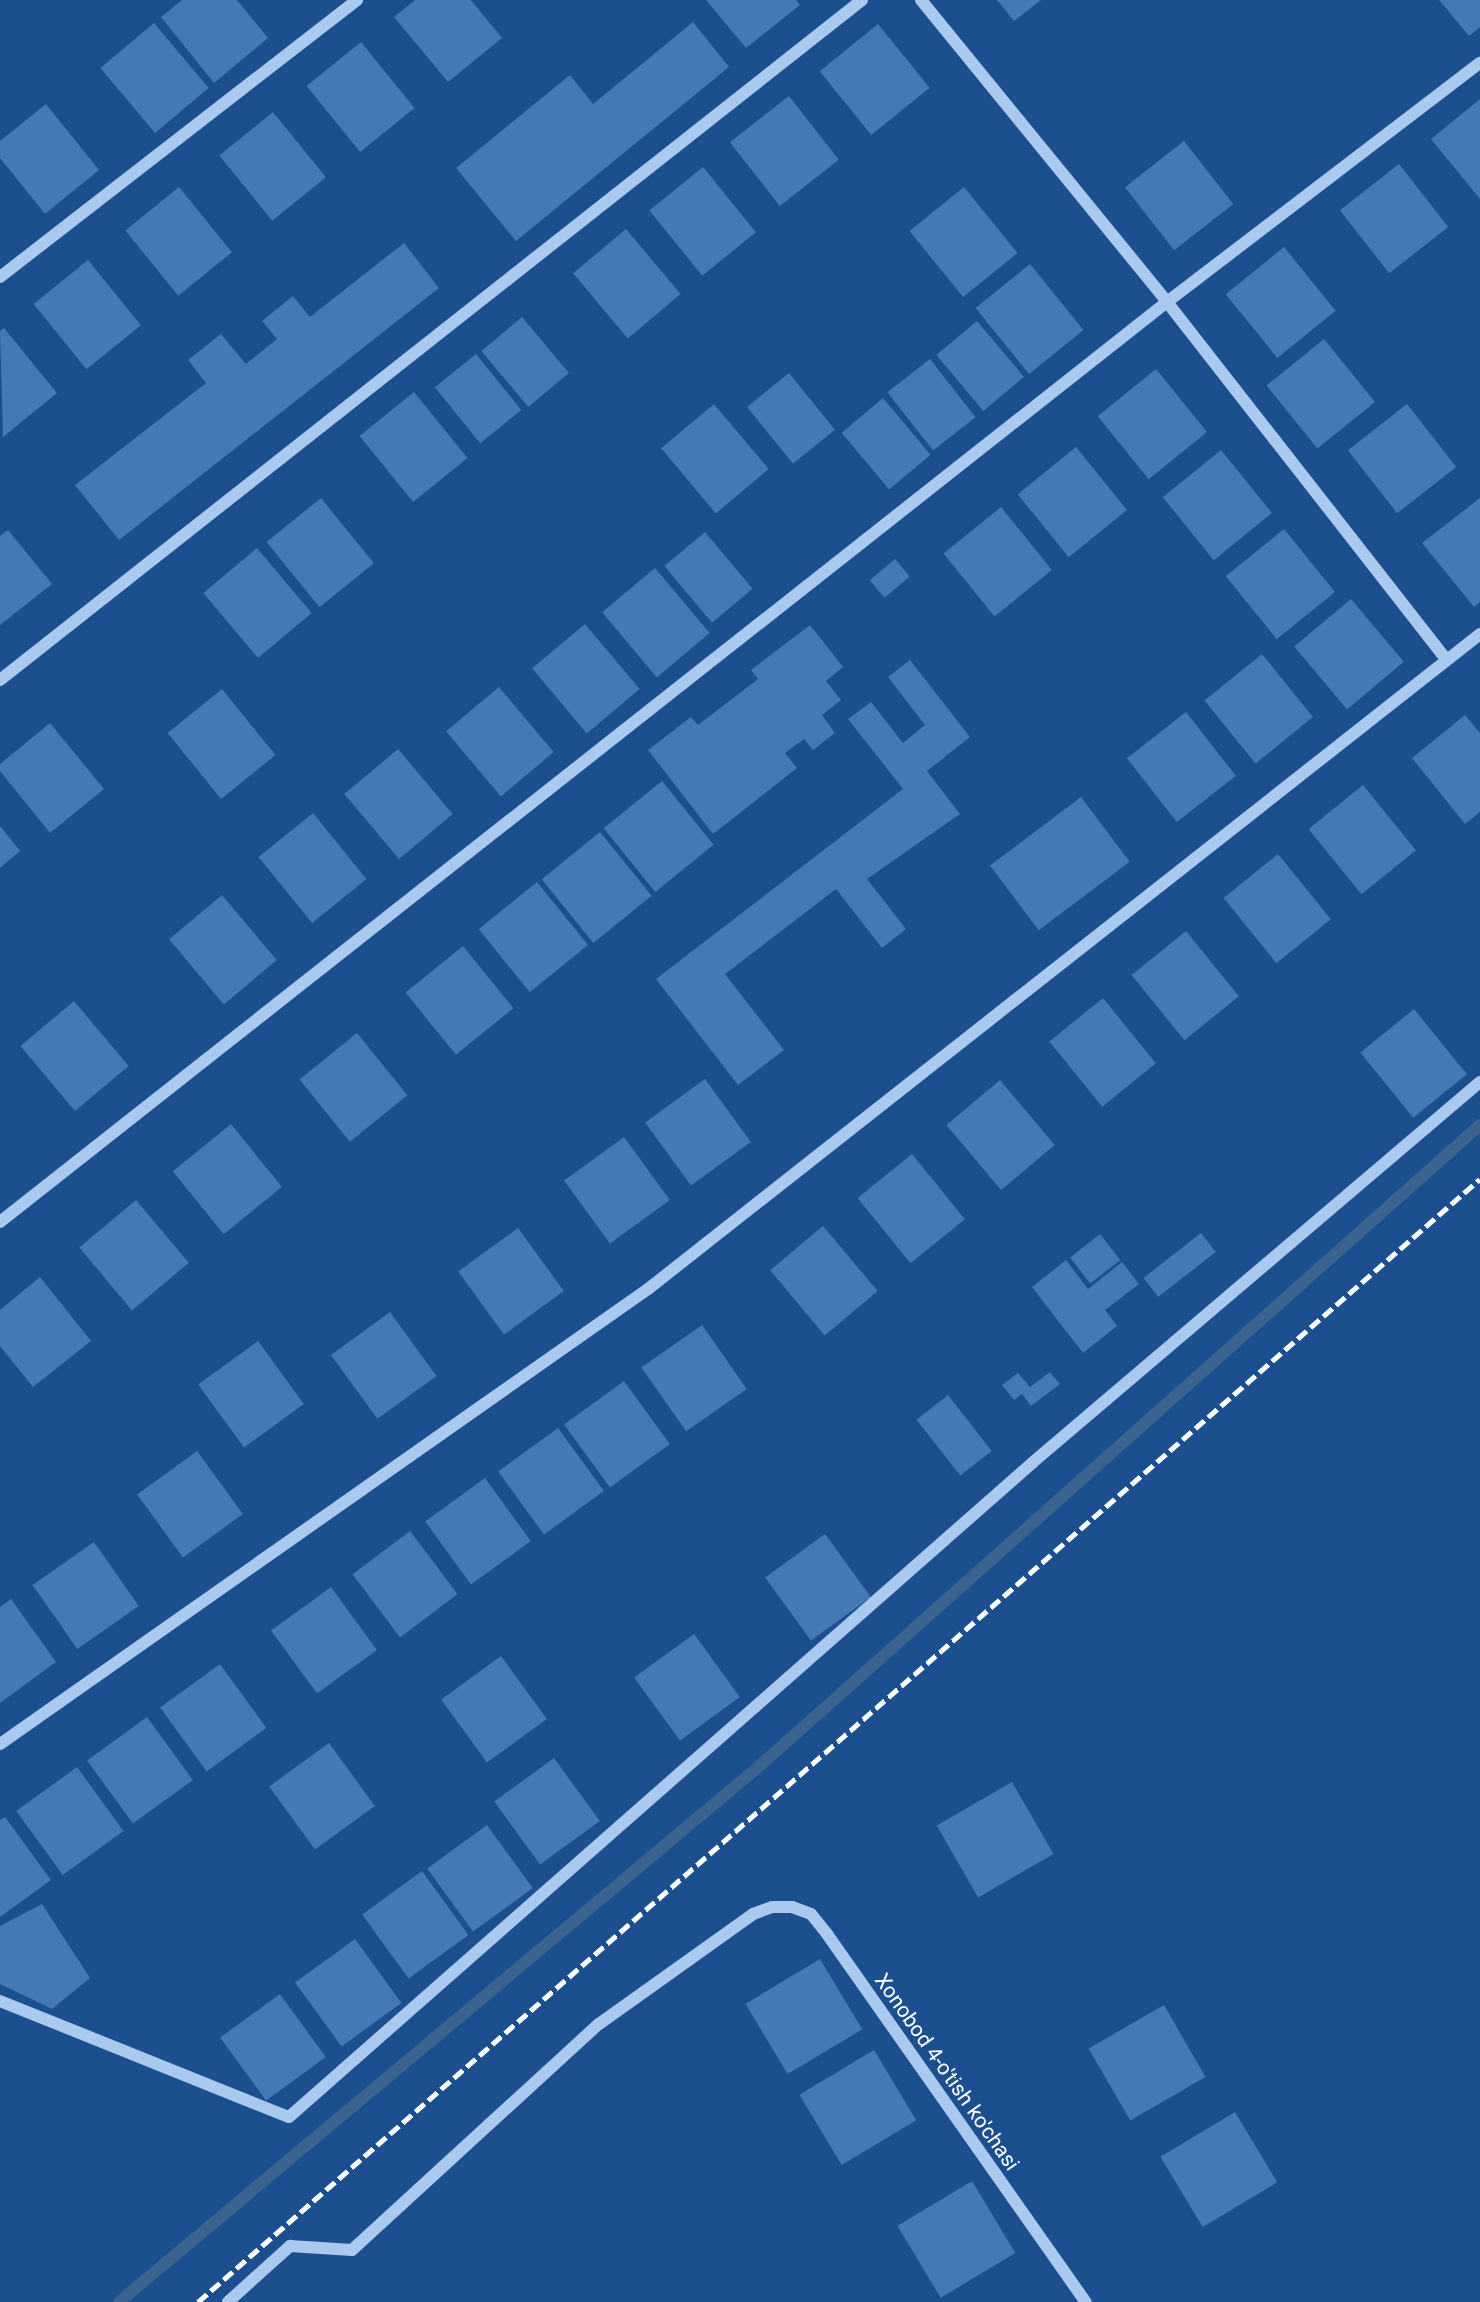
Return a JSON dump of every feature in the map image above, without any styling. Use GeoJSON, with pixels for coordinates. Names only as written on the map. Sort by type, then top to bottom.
{"type":"FeatureCollection","features":[{"type":"Feature","properties":{"kind":"street"},"geometry":{"type":"LineString","coordinates":[[0,277],[357,0]]}},
{"type":"Feature","properties":{"kind":"street"},"geometry":{"type":"LineString","coordinates":[[0,680],[862,0]]}},
{"type":"Feature","properties":{"kind":"street"},"geometry":{"type":"LineString","coordinates":[[921,0],[1167,302],[1446,659]]}},
{"type":"Feature","properties":{"kind":"street"},"geometry":{"type":"LineString","coordinates":[[0,1222],[1167,302],[1480,63]]}},
{"type":"Feature","properties":{"kind":"street"},"geometry":{"type":"LineString","coordinates":[[0,1744],[648,1289],[1480,634]]}},
{"type":"Feature","properties":{"kind":"street"},"geometry":{"type":"LineString","coordinates":[[0,2001],[289,2118],[1022,1472],[1480,1082]]}},
{"type":"Feature","properties":{"kind":"street","name":"Xonobod 4-o'tish ko'chasi"},"geometry":{"type":"LineString","coordinates":[[228,2302],[290,2246],[352,2250],[598,2024],[753,1914],[792,1907],[811,1914],[1086,2302]]}},
{"type":"Feature","properties":{"kind":"building"},"geometry":{"type":"Polygon","coordinates":[[[182,0],[237,0],[268,38],[214,83],[161,17],[182,0]]]}},
{"type":"Feature","properties":{"kind":"building"},"geometry":{"type":"Polygon","coordinates":[[[415,0],[471,0],[502,38],[448,82],[394,17],[415,0]]]}},
{"type":"Feature","properties":{"kind":"building"},"geometry":{"type":"Polygon","coordinates":[[[706,0],[796,0],[800,5],[746,48],[706,0]]]}},
{"type":"Feature","properties":{"kind":"building"},"geometry":{"type":"Polygon","coordinates":[[[997,0],[1041,0],[1014,21],[997,0]]]}},
{"type":"Feature","properties":{"kind":"building"},"geometry":{"type":"Polygon","coordinates":[[[1439,0],[1480,0],[1480,27],[1469,36],[1439,0]]]}},
{"type":"Feature","properties":{"kind":"building"},"geometry":{"type":"Polygon","coordinates":[[[693,22],[729,67],[516,241],[456,168],[570,75],[593,104],[693,22]]]}},
{"type":"Feature","properties":{"kind":"building"},"geometry":{"type":"Polygon","coordinates":[[[154,23],[209,88],[155,133],[100,68],[154,23]]]}},
{"type":"Feature","properties":{"kind":"building"},"geometry":{"type":"Polygon","coordinates":[[[878,24],[930,88],[871,135],[820,71],[878,24]]]}},
{"type":"Feature","properties":{"kind":"building"},"geometry":{"type":"Polygon","coordinates":[[[361,42],[414,108],[360,152],[307,86],[361,42]]]}},
{"type":"Feature","properties":{"kind":"building"},"geometry":{"type":"Polygon","coordinates":[[[789,96],[839,160],[780,206],[730,142],[789,96]]]}},
{"type":"Feature","properties":{"kind":"building"},"geometry":{"type":"Polygon","coordinates":[[[1480,99],[1480,199],[1431,139],[1480,99]]]}},
{"type":"Feature","properties":{"kind":"building"},"geometry":{"type":"Polygon","coordinates":[[[46,104],[99,170],[45,214],[0,158],[0,141],[46,104]]]}},
{"type":"Feature","properties":{"kind":"building"},"geometry":{"type":"Polygon","coordinates":[[[273,112],[326,177],[272,221],[219,155],[273,112]]]}},
{"type":"Feature","properties":{"kind":"building"},"geometry":{"type":"Polygon","coordinates":[[[1184,141],[1233,204],[1174,250],[1125,187],[1184,141]]]}},
{"type":"Feature","properties":{"kind":"building"},"geometry":{"type":"Polygon","coordinates":[[[1399,164],[1448,227],[1389,273],[1340,210],[1399,164]]]}},
{"type":"Feature","properties":{"kind":"building"},"geometry":{"type":"Polygon","coordinates":[[[703,167],[756,232],[702,276],[649,210],[703,167]]]}},
{"type":"Feature","properties":{"kind":"building"},"geometry":{"type":"Polygon","coordinates":[[[179,187],[232,252],[178,296],[125,230],[179,187]]]}},
{"type":"Feature","properties":{"kind":"building"},"geometry":{"type":"Polygon","coordinates":[[[964,187],[1017,253],[963,297],[910,231],[964,187]]]}},
{"type":"Feature","properties":{"kind":"building"},"geometry":{"type":"Polygon","coordinates":[[[626,229],[681,294],[628,338],[573,273],[626,229]]]}},
{"type":"Feature","properties":{"kind":"building"},"geometry":{"type":"Polygon","coordinates":[[[404,243],[439,288],[119,540],[75,485],[206,383],[188,360],[221,334],[246,364],[277,339],[262,321],[293,296],[310,317],[404,243]]]}},
{"type":"Feature","properties":{"kind":"building"},"geometry":{"type":"Polygon","coordinates":[[[1284,247],[1336,311],[1277,358],[1226,294],[1284,247]]]}},
{"type":"Feature","properties":{"kind":"building"},"geometry":{"type":"Polygon","coordinates":[[[88,260],[141,325],[86,369],[34,304],[88,260]]]}},
{"type":"Feature","properties":{"kind":"building"},"geometry":{"type":"Polygon","coordinates":[[[1030,264],[1083,330],[1029,374],[976,308],[1030,264]]]}},
{"type":"Feature","properties":{"kind":"building"},"geometry":{"type":"Polygon","coordinates":[[[522,317],[569,373],[528,407],[481,351],[522,317]]]}},
{"type":"Feature","properties":{"kind":"building"},"geometry":{"type":"Polygon","coordinates":[[[977,321],[1024,377],[983,411],[936,355],[977,321]]]}},
{"type":"Feature","properties":{"kind":"building"},"geometry":{"type":"Polygon","coordinates":[[[4,328],[57,393],[3,437],[0,331],[4,328]]]}},
{"type":"Feature","properties":{"kind":"building"},"geometry":{"type":"Polygon","coordinates":[[[1324,339],[1375,402],[1317,449],[1266,386],[1324,339]]]}},
{"type":"Feature","properties":{"kind":"building"},"geometry":{"type":"Polygon","coordinates":[[[476,354],[521,410],[480,443],[435,387],[476,354]]]}},
{"type":"Feature","properties":{"kind":"building"},"geometry":{"type":"Polygon","coordinates":[[[930,359],[976,417],[933,451],[887,392],[930,359]]]}},
{"type":"Feature","properties":{"kind":"building"},"geometry":{"type":"Polygon","coordinates":[[[1156,369],[1207,432],[1149,479],[1098,416],[1156,369]]]}},
{"type":"Feature","properties":{"kind":"building"},"geometry":{"type":"Polygon","coordinates":[[[789,373],[835,430],[793,464],[747,407],[789,373]]]}},
{"type":"Feature","properties":{"kind":"building"},"geometry":{"type":"Polygon","coordinates":[[[414,392],[467,458],[413,502],[360,436],[414,392]]]}},
{"type":"Feature","properties":{"kind":"building"},"geometry":{"type":"Polygon","coordinates":[[[883,398],[931,455],[889,489],[842,433],[883,398]]]}},
{"type":"Feature","properties":{"kind":"building"},"geometry":{"type":"Polygon","coordinates":[[[714,404],[769,469],[716,513],[661,448],[714,404]]]}},
{"type":"Feature","properties":{"kind":"building"},"geometry":{"type":"Polygon","coordinates":[[[1407,404],[1456,467],[1397,513],[1348,450],[1407,404]]]}},
{"type":"Feature","properties":{"kind":"building"},"geometry":{"type":"Polygon","coordinates":[[[1076,447],[1127,510],[1069,557],[1018,494],[1076,447]]]}},
{"type":"Feature","properties":{"kind":"building"},"geometry":{"type":"Polygon","coordinates":[[[1221,450],[1272,513],[1214,560],[1163,497],[1221,450]]]}},
{"type":"Feature","properties":{"kind":"building"},"geometry":{"type":"Polygon","coordinates":[[[321,498],[374,563],[319,607],[267,542],[321,498]]]}},
{"type":"Feature","properties":{"kind":"building"},"geometry":{"type":"Polygon","coordinates":[[[1480,498],[1480,602],[1474,607],[1422,543],[1480,498]]]}},
{"type":"Feature","properties":{"kind":"building"},"geometry":{"type":"Polygon","coordinates":[[[1001,507],[1052,570],[994,617],[943,554],[1001,507]]]}},
{"type":"Feature","properties":{"kind":"building"},"geometry":{"type":"Polygon","coordinates":[[[1284,529],[1335,592],[1277,639],[1226,576],[1284,529]]]}},
{"type":"Feature","properties":{"kind":"building"},"geometry":{"type":"Polygon","coordinates":[[[8,530],[52,584],[0,625],[0,536],[8,530]]]}},
{"type":"Feature","properties":{"kind":"building"},"geometry":{"type":"Polygon","coordinates":[[[705,532],[753,589],[712,623],[664,566],[705,532]]]}},
{"type":"Feature","properties":{"kind":"building"},"geometry":{"type":"Polygon","coordinates":[[[257,548],[312,613],[258,658],[203,593],[257,548]]]}},
{"type":"Feature","properties":{"kind":"building"},"geometry":{"type":"Polygon","coordinates":[[[895,559],[910,577],[885,598],[870,580],[895,559]]]}},
{"type":"Feature","properties":{"kind":"building"},"geometry":{"type":"Polygon","coordinates":[[[655,568],[710,633],[657,677],[602,612],[655,568]]]}},
{"type":"Feature","properties":{"kind":"building"},"geometry":{"type":"Polygon","coordinates":[[[1351,599],[1404,662],[1347,709],[1294,647],[1351,599]]]}},
{"type":"Feature","properties":{"kind":"building"},"geometry":{"type":"Polygon","coordinates":[[[585,624],[640,689],[587,733],[532,668],[585,624]]]}},
{"type":"Feature","properties":{"kind":"building"},"geometry":{"type":"Polygon","coordinates":[[[810,625],[843,667],[826,681],[841,700],[822,715],[835,733],[813,750],[804,739],[785,753],[797,768],[713,834],[648,750],[691,717],[698,725],[758,679],[751,670],[810,625]]]}},
{"type":"Feature","properties":{"kind":"building"},"geometry":{"type":"Polygon","coordinates":[[[1262,654],[1313,717],[1255,764],[1204,701],[1262,654]]]}},
{"type":"Feature","properties":{"kind":"building"},"geometry":{"type":"Polygon","coordinates":[[[910,660],[970,737],[927,771],[960,814],[867,879],[906,929],[882,948],[836,889],[725,974],[784,1050],[738,1085],[656,979],[903,789],[848,719],[871,702],[903,743],[925,725],[888,677],[910,660]]]}},
{"type":"Feature","properties":{"kind":"building"},"geometry":{"type":"Polygon","coordinates":[[[499,687],[554,752],[501,796],[446,731],[499,687]]]}},
{"type":"Feature","properties":{"kind":"building"},"geometry":{"type":"Polygon","coordinates":[[[222,689],[275,755],[221,799],[168,733],[222,689]]]}},
{"type":"Feature","properties":{"kind":"building"},"geometry":{"type":"Polygon","coordinates":[[[1186,712],[1236,776],[1177,822],[1127,758],[1186,712]]]}},
{"type":"Feature","properties":{"kind":"building"},"geometry":{"type":"Polygon","coordinates":[[[1465,715],[1480,733],[1480,812],[1465,824],[1412,758],[1465,715]]]}},
{"type":"Feature","properties":{"kind":"building"},"geometry":{"type":"Polygon","coordinates":[[[50,723],[104,789],[50,833],[0,771],[0,764],[50,723]]]}},
{"type":"Feature","properties":{"kind":"building"},"geometry":{"type":"Polygon","coordinates":[[[398,749],[453,814],[399,859],[344,794],[398,749]]]}},
{"type":"Feature","properties":{"kind":"building"},"geometry":{"type":"Polygon","coordinates":[[[662,781],[714,845],[655,892],[604,828],[662,781]]]}},
{"type":"Feature","properties":{"kind":"building"},"geometry":{"type":"Polygon","coordinates":[[[1363,785],[1416,850],[1361,894],[1309,829],[1363,785]]]}},
{"type":"Feature","properties":{"kind":"building"},"geometry":{"type":"Polygon","coordinates":[[[1081,797],[1130,862],[1039,930],[990,866],[1081,797]]]}},
{"type":"Feature","properties":{"kind":"building"},"geometry":{"type":"Polygon","coordinates":[[[313,813],[366,879],[312,923],[259,857],[313,813]]]}},
{"type":"Feature","properties":{"kind":"building"},"geometry":{"type":"Polygon","coordinates":[[[0,826],[20,851],[0,868],[0,826]]]}},
{"type":"Feature","properties":{"kind":"building"},"geometry":{"type":"Polygon","coordinates":[[[600,832],[652,896],[593,943],[542,879],[600,832]]]}},
{"type":"Feature","properties":{"kind":"building"},"geometry":{"type":"Polygon","coordinates":[[[1278,854],[1331,919],[1276,963],[1224,898],[1278,854]]]}},
{"type":"Feature","properties":{"kind":"building"},"geometry":{"type":"Polygon","coordinates":[[[537,882],[588,945],[530,992],[479,929],[537,882]]]}},
{"type":"Feature","properties":{"kind":"building"},"geometry":{"type":"Polygon","coordinates":[[[222,895],[277,960],[224,1004],[169,939],[222,895]]]}},
{"type":"Feature","properties":{"kind":"building"},"geometry":{"type":"Polygon","coordinates":[[[1186,931],[1239,996],[1184,1040],[1132,975],[1186,931]]]}},
{"type":"Feature","properties":{"kind":"building"},"geometry":{"type":"Polygon","coordinates":[[[463,946],[513,1008],[456,1055],[405,993],[463,946]]]}},
{"type":"Feature","properties":{"kind":"building"},"geometry":{"type":"Polygon","coordinates":[[[1103,998],[1156,1063],[1102,1107],[1049,1041],[1103,998]]]}},
{"type":"Feature","properties":{"kind":"building"},"geometry":{"type":"Polygon","coordinates":[[[74,1001],[129,1066],[75,1111],[20,1046],[74,1001]]]}},
{"type":"Feature","properties":{"kind":"building"},"geometry":{"type":"Polygon","coordinates":[[[1414,1009],[1467,1074],[1413,1118],[1360,1052],[1414,1009]]]}},
{"type":"Feature","properties":{"kind":"building"},"geometry":{"type":"Polygon","coordinates":[[[357,1033],[407,1095],[350,1142],[299,1080],[357,1033]]]}},
{"type":"Feature","properties":{"kind":"building"},"geometry":{"type":"Polygon","coordinates":[[[705,1079],[751,1142],[691,1186],[645,1122],[705,1079]]]}},
{"type":"Feature","properties":{"kind":"building"},"geometry":{"type":"Polygon","coordinates":[[[1000,1080],[1055,1145],[1001,1190],[946,1125],[1000,1080]]]}},
{"type":"Feature","properties":{"kind":"building"},"geometry":{"type":"Polygon","coordinates":[[[231,1124],[282,1187],[224,1234],[173,1171],[231,1124]]]}},
{"type":"Feature","properties":{"kind":"building"},"geometry":{"type":"Polygon","coordinates":[[[624,1137],[670,1200],[610,1244],[564,1180],[624,1137]]]}},
{"type":"Feature","properties":{"kind":"building"},"geometry":{"type":"Polygon","coordinates":[[[912,1154],[965,1219],[910,1263],[858,1198],[912,1154]]]}},
{"type":"Feature","properties":{"kind":"building"},"geometry":{"type":"Polygon","coordinates":[[[136,1200],[189,1263],[132,1310],[79,1248],[136,1200]]]}},
{"type":"Feature","properties":{"kind":"building"},"geometry":{"type":"Polygon","coordinates":[[[823,1226],[878,1291],[825,1335],[770,1270],[823,1226]]]}},
{"type":"Feature","properties":{"kind":"building"},"geometry":{"type":"Polygon","coordinates":[[[518,1228],[564,1291],[504,1335],[458,1271],[518,1228]]]}},
{"type":"Feature","properties":{"kind":"building"},"geometry":{"type":"Polygon","coordinates":[[[1201,1233],[1216,1252],[1158,1297],[1143,1278],[1201,1233]]]}},
{"type":"Feature","properties":{"kind":"building"},"geometry":{"type":"Polygon","coordinates":[[[1100,1234],[1120,1260],[1090,1283],[1070,1257],[1100,1234]]]}},
{"type":"Feature","properties":{"kind":"building"},"geometry":{"type":"Polygon","coordinates":[[[1066,1260],[1088,1289],[1122,1262],[1139,1284],[1105,1310],[1117,1326],[1083,1353],[1032,1287],[1066,1260]]]}},
{"type":"Feature","properties":{"kind":"building"},"geometry":{"type":"Polygon","coordinates":[[[40,1277],[91,1341],[33,1387],[0,1346],[0,1310],[40,1277]]]}},
{"type":"Feature","properties":{"kind":"building"},"geometry":{"type":"Polygon","coordinates":[[[390,1312],[436,1376],[377,1419],[331,1355],[390,1312]]]}},
{"type":"Feature","properties":{"kind":"building"},"geometry":{"type":"Polygon","coordinates":[[[702,1325],[747,1389],[686,1431],[641,1367],[702,1325]]]}},
{"type":"Feature","properties":{"kind":"building"},"geometry":{"type":"Polygon","coordinates":[[[258,1341],[304,1404],[244,1448],[198,1384],[258,1341]]]}},
{"type":"Feature","properties":{"kind":"building"},"geometry":{"type":"Polygon","coordinates":[[[1050,1372],[1060,1384],[1031,1406],[1022,1394],[1014,1400],[1002,1385],[1018,1373],[1030,1387],[1050,1372]]]}},
{"type":"Feature","properties":{"kind":"building"},"geometry":{"type":"Polygon","coordinates":[[[624,1381],[670,1444],[610,1488],[564,1424],[624,1381]]]}},
{"type":"Feature","properties":{"kind":"building"},"geometry":{"type":"Polygon","coordinates":[[[948,1395],[992,1451],[960,1476],[916,1420],[948,1395]]]}},
{"type":"Feature","properties":{"kind":"building"},"geometry":{"type":"Polygon","coordinates":[[[558,1428],[604,1491],[544,1535],[498,1471],[558,1428]]]}},
{"type":"Feature","properties":{"kind":"building"},"geometry":{"type":"Polygon","coordinates":[[[197,1451],[243,1514],[183,1558],[137,1494],[197,1451]]]}},
{"type":"Feature","properties":{"kind":"building"},"geometry":{"type":"Polygon","coordinates":[[[485,1478],[531,1541],[471,1585],[425,1521],[485,1478]]]}},
{"type":"Feature","properties":{"kind":"building"},"geometry":{"type":"Polygon","coordinates":[[[410,1531],[458,1594],[400,1637],[352,1574],[410,1531]]]}},
{"type":"Feature","properties":{"kind":"building"},"geometry":{"type":"Polygon","coordinates":[[[825,1534],[871,1597],[811,1641],[765,1577],[825,1534]]]}},
{"type":"Feature","properties":{"kind":"building"},"geometry":{"type":"Polygon","coordinates":[[[94,1542],[139,1606],[77,1649],[33,1585],[94,1542]]]}},
{"type":"Feature","properties":{"kind":"building"},"geometry":{"type":"Polygon","coordinates":[[[331,1587],[377,1650],[317,1694],[271,1630],[331,1587]]]}},
{"type":"Feature","properties":{"kind":"building"},"geometry":{"type":"Polygon","coordinates":[[[11,1599],[56,1662],[0,1703],[0,1607],[11,1599]]]}},
{"type":"Feature","properties":{"kind":"building"},"geometry":{"type":"Polygon","coordinates":[[[694,1634],[740,1697],[680,1741],[634,1677],[694,1634]]]}},
{"type":"Feature","properties":{"kind":"building"},"geometry":{"type":"Polygon","coordinates":[[[501,1656],[547,1719],[487,1763],[441,1699],[501,1656]]]}},
{"type":"Feature","properties":{"kind":"building"},"geometry":{"type":"Polygon","coordinates":[[[220,1664],[266,1728],[207,1771],[160,1707],[220,1664]]]}},
{"type":"Feature","properties":{"kind":"building"},"geometry":{"type":"Polygon","coordinates":[[[147,1717],[193,1780],[133,1824],[87,1760],[147,1717]]]}},
{"type":"Feature","properties":{"kind":"building"},"geometry":{"type":"Polygon","coordinates":[[[329,1743],[375,1806],[315,1850],[269,1786],[329,1743]]]}},
{"type":"Feature","properties":{"kind":"building"},"geometry":{"type":"Polygon","coordinates":[[[554,1758],[600,1821],[540,1865],[494,1801],[554,1758]]]}},
{"type":"Feature","properties":{"kind":"building"},"geometry":{"type":"Polygon","coordinates":[[[77,1767],[123,1831],[63,1875],[16,1811],[77,1767]]]}},
{"type":"Feature","properties":{"kind":"building"},"geometry":{"type":"Polygon","coordinates":[[[1012,1782],[1054,1854],[978,1897],[937,1826],[1012,1782]]]}},
{"type":"Feature","properties":{"kind":"building"},"geometry":{"type":"Polygon","coordinates":[[[5,1817],[51,1880],[0,1917],[0,1820],[5,1817]]]}},
{"type":"Feature","properties":{"kind":"building"},"geometry":{"type":"Polygon","coordinates":[[[487,1825],[533,1888],[473,1932],[427,1868],[487,1825]]]}},
{"type":"Feature","properties":{"kind":"building"},"geometry":{"type":"Polygon","coordinates":[[[422,1871],[468,1935],[409,1978],[362,1914],[422,1871]]]}},
{"type":"Feature","properties":{"kind":"building"},"geometry":{"type":"Polygon","coordinates":[[[42,1904],[90,1978],[52,2009],[0,1984],[0,1926],[42,1904]]]}},
{"type":"Feature","properties":{"kind":"building"},"geometry":{"type":"Polygon","coordinates":[[[355,1939],[401,2003],[342,2046],[295,1982],[355,1939]]]}},
{"type":"Feature","properties":{"kind":"building"},"geometry":{"type":"Polygon","coordinates":[[[820,1959],[862,2029],[788,2074],[745,2004],[820,1959]]]}},
{"type":"Feature","properties":{"kind":"building"},"geometry":{"type":"Polygon","coordinates":[[[280,1994],[326,2057],[266,2101],[220,2037],[280,1994]]]}},
{"type":"Feature","properties":{"kind":"building"},"geometry":{"type":"Polygon","coordinates":[[[1164,2005],[1206,2077],[1130,2120],[1089,2048],[1164,2005]]]}},
{"type":"Feature","properties":{"kind":"building"},"geometry":{"type":"Polygon","coordinates":[[[874,2050],[916,2120],[842,2165],[799,2095],[874,2050]]]}},
{"type":"Feature","properties":{"kind":"building"},"geometry":{"type":"Polygon","coordinates":[[[1235,2112],[1277,2182],[1203,2227],[1160,2157],[1235,2112]]]}},
{"type":"Feature","properties":{"kind":"building"},"geometry":{"type":"Polygon","coordinates":[[[972,2181],[1015,2253],[941,2298],[897,2226],[972,2181]]]}},
{"type":"Feature","properties":{"kind":"waterway"},"geometry":{"type":"LineString","coordinates":[[119,2302],[756,1769],[1480,1125]]}},
{"type":"Feature","properties":{"kind":"railway"},"geometry":{"type":"LineString","coordinates":[[198,2302],[1480,1179]]}}]}
